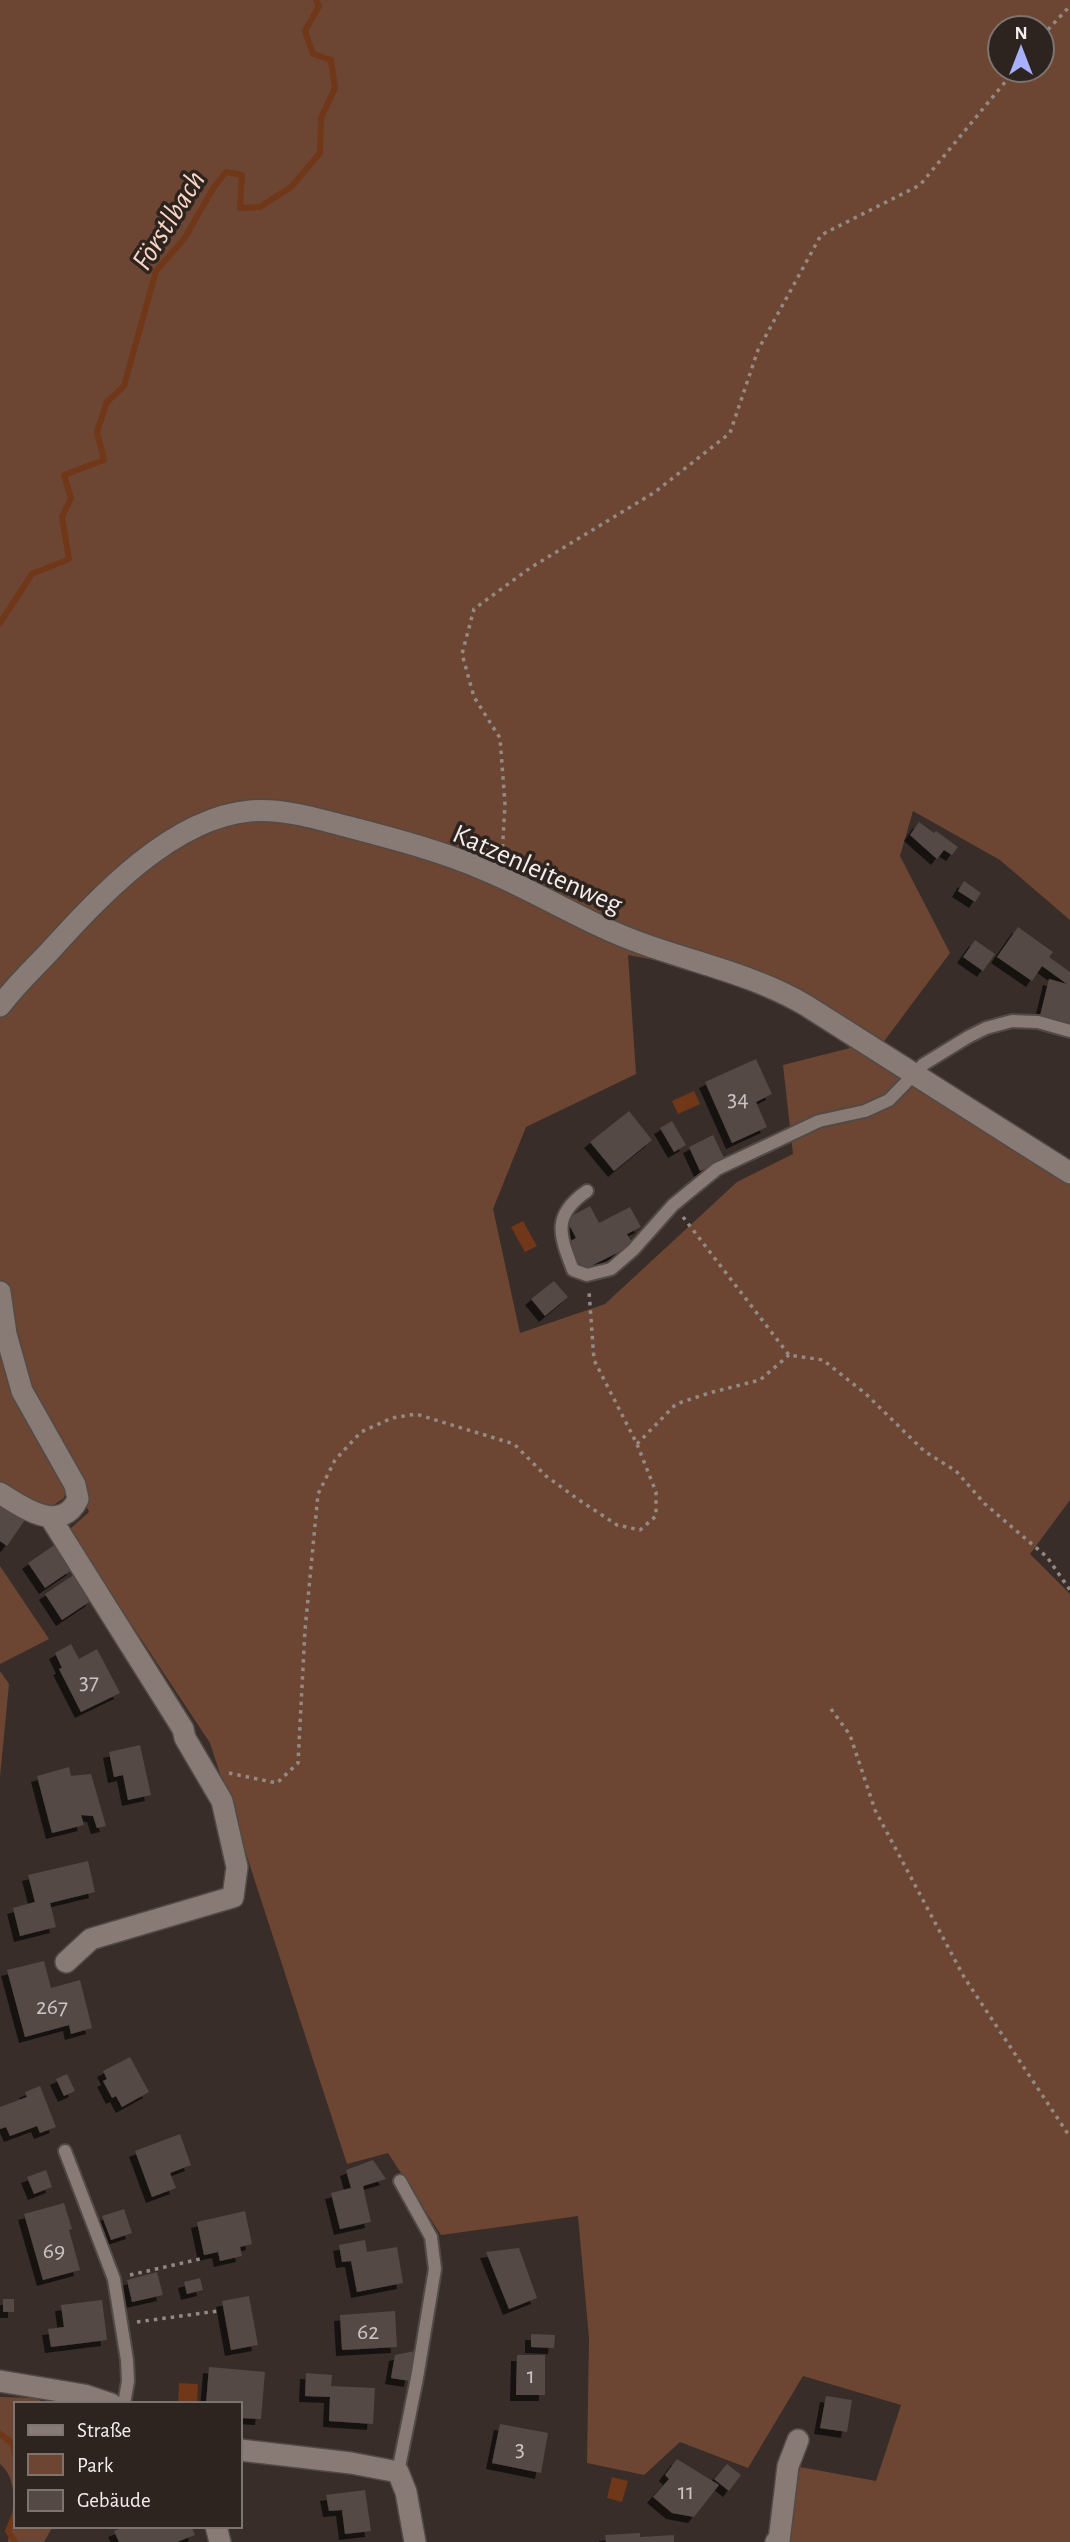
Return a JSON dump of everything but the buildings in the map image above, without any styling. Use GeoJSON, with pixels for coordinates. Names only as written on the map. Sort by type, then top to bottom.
{"type":"FeatureCollection","features":[{"type":"Feature","properties":{"kind":"street","name":"Katzenleitenweg"},"geometry":{"type":"LineString","coordinates":[[0,1006],[99,897],[128,871],[188,832],[225,815],[271,810],[418,845],[453,857],[634,941],[765,983],[807,1006],[1070,1173]]}},
{"type":"Feature","properties":{"kind":"street"},"geometry":{"type":"LineString","coordinates":[[0,1292],[6,1334],[22,1391],[78,1493],[78,1499],[72,1510],[65,1515],[50,1517],[27,1510],[0,1493]]}},
{"type":"Feature","properties":{"kind":"street"},"geometry":{"type":"LineString","coordinates":[[50,1517],[183,1729],[185,1738],[222,1801],[237,1867],[233,1897],[91,1939],[66,1962]]}},
{"type":"Feature","properties":{"kind":"street"},"geometry":{"type":"LineString","coordinates":[[1,2381],[84,2395],[105,2402]]}},
{"type":"Feature","properties":{"kind":"street"},"geometry":{"type":"LineString","coordinates":[[776,2542],[779,2541],[788,2466],[798,2440]]}},
{"type":"Feature","properties":{"kind":"street"},"geometry":{"type":"LineString","coordinates":[[242,2450],[351,2463],[398,2472],[406,2491],[415,2542]]}},
{"type":"Feature","properties":{"kind":"lane"},"geometry":{"type":"LineString","coordinates":[[587,1191],[572,1202],[561,1217],[562,1242],[573,1270],[587,1275],[611,1269],[673,1205],[717,1169],[819,1121],[864,1111],[889,1100],[914,1073],[955,1044],[1001,1023],[1012,1021],[1038,1022],[1070,1031]]}},
{"type":"Feature","properties":{"kind":"lane"},"geometry":{"type":"LineString","coordinates":[[65,2151],[114,2278],[128,2381],[124,2402]]}},
{"type":"Feature","properties":{"kind":"lane"},"geometry":{"type":"LineString","coordinates":[[398,2472],[435,2269],[431,2237],[400,2181]]}},
{"type":"Feature","properties":{"kind":"path"},"geometry":{"type":"LineString","coordinates":[[1056,22],[1070,6]]}},
{"type":"Feature","properties":{"kind":"path"},"geometry":{"type":"LineString","coordinates":[[501,877],[505,804],[500,738],[474,697],[462,654],[474,609],[530,568],[655,492],[730,433],[758,350],[821,235],[920,185],[1003,84]]}},
{"type":"Feature","properties":{"kind":"path"},"geometry":{"type":"LineString","coordinates":[[673,1205],[789,1355],[823,1360],[866,1394],[924,1451],[956,1471],[985,1504],[1047,1558],[1070,1590]]}},
{"type":"Feature","properties":{"kind":"path"},"geometry":{"type":"LineString","coordinates":[[203,1768],[277,1783],[298,1762],[305,1630],[318,1494],[335,1460],[361,1432],[392,1418],[416,1415],[514,1444],[545,1476],[617,1525],[640,1530],[656,1516],[656,1492],[637,1444],[594,1360],[587,1275]]}},
{"type":"Feature","properties":{"kind":"path"},"geometry":{"type":"LineString","coordinates":[[637,1444],[677,1404],[760,1380],[789,1355]]}},
{"type":"Feature","properties":{"kind":"path"},"geometry":{"type":"LineString","coordinates":[[831,1709],[850,1735],[875,1810],[964,1977],[1070,2137]]}},
{"type":"Feature","properties":{"kind":"path"},"geometry":{"type":"LineString","coordinates":[[114,2278],[200,2259]]}},
{"type":"Feature","properties":{"kind":"path"},"geometry":{"type":"LineString","coordinates":[[122,2324],[218,2311]]}},
{"type":"Feature","properties":{"kind":"green space"},"geometry":{"type":"Polygon","coordinates":[[[0,0],[1070,0],[1070,920],[1000,860],[913,811],[900,856],[950,953],[882,1044],[1070,1163],[1070,1500],[1030,1554],[1070,1594],[1070,2542],[787,2542],[800,2467],[876,2481],[901,2405],[803,2376],[748,2468],[680,2442],[644,2475],[587,2463],[589,2338],[578,2216],[441,2235],[388,2153],[347,2164],[210,1743],[69,1530],[89,1512],[43,1405],[29,1418],[68,1483],[64,1498],[52,1506],[32,1502],[0,1486],[0,0]],[[628,955],[636,1074],[526,1127],[493,1209],[520,1333],[605,1304],[737,1182],[793,1154],[783,1065],[850,1048],[801,1010],[733,978],[628,955]]]}},
{"type":"Feature","properties":{"kind":"green space"},"geometry":{"type":"Polygon","coordinates":[[[0,1566],[49,1639],[0,1664],[0,1566]]]}},
{"type":"Feature","properties":{"kind":"green space"},"geometry":{"type":"Polygon","coordinates":[[[0,1671],[9,1684],[0,1777],[0,1671]]]}},
{"type":"Feature","properties":{"kind":"green space"},"geometry":{"type":"Polygon","coordinates":[[[0,2397],[35,2398],[44,2402],[14,2402],[14,2528],[52,2528],[44,2542],[8,2542],[13,2490],[7,2472],[0,2464],[0,2397]]]}},
{"type":"Feature","properties":{"kind":"shaded area"},"geometry":{"type":"Polygon","coordinates":[[[694,1091],[700,1104],[678,1114],[672,1101],[694,1091]]]}},
{"type":"Feature","properties":{"kind":"shaded area"},"geometry":{"type":"Polygon","coordinates":[[[523,1221],[537,1246],[525,1252],[511,1227],[523,1221]]]}},
{"type":"Feature","properties":{"kind":"shaded area"},"geometry":{"type":"Polygon","coordinates":[[[179,2383],[198,2384],[197,2402],[178,2402],[179,2383]]]}},
{"type":"Feature","properties":{"kind":"shaded area"},"geometry":{"type":"Polygon","coordinates":[[[612,2477],[628,2481],[622,2502],[607,2498],[612,2477]]]}},
{"type":"Feature","properties":{"kind":"waterway","name":"Förstlbach"},"geometry":{"type":"LineString","coordinates":[[0,623],[32,574],[69,559],[62,517],[71,498],[64,475],[104,460],[97,432],[107,402],[124,386],[156,271],[184,239],[214,187],[226,172],[242,175],[240,208],[260,207],[291,187],[320,153],[321,118],[335,88],[331,60],[313,54],[305,31],[319,6],[316,0]]}},
{"type":"Feature","properties":{"kind":"waterway","name":"Förstlbach"},"geometry":{"type":"LineString","coordinates":[[0,2434],[12,2443],[14,2450]]}},
{"type":"Feature","properties":{"kind":"waterway","name":"Förstlbach"},"geometry":{"type":"LineString","coordinates":[[14,2516],[8,2531],[15,2542]]}}]}
